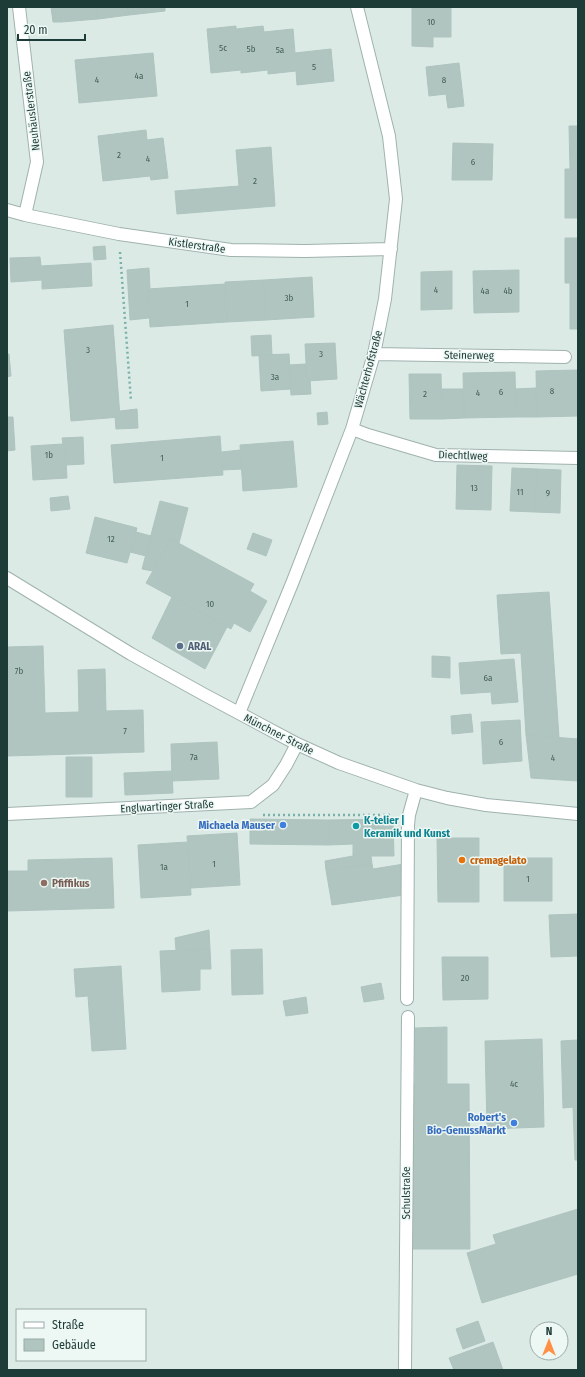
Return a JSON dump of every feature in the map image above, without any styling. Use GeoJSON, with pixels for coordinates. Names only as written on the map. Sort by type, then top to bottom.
{"type":"FeatureCollection","features":[{"type":"Feature","properties":{"kind":"street","name":"Neuhäuslerstraße"},"geometry":{"type":"LineString","coordinates":[[19,7],[37,162],[25,215]]}},
{"type":"Feature","properties":{"kind":"street","name":"Wächterhofstraße"},"geometry":{"type":"LineString","coordinates":[[238,713],[293,581],[352,429],[374,354],[384,299],[396,199],[389,136],[357,7]]}},
{"type":"Feature","properties":{"kind":"street","name":"Kistlerstraße"},"geometry":{"type":"LineString","coordinates":[[7,210],[119,234],[231,250],[305,251],[391,249]]}},
{"type":"Feature","properties":{"kind":"street","name":"Steinerweg"},"geometry":{"type":"LineString","coordinates":[[374,354],[565,357]]}},
{"type":"Feature","properties":{"kind":"street","name":"Diechtlweg"},"geometry":{"type":"LineString","coordinates":[[352,429],[436,455],[578,458]]}},
{"type":"Feature","properties":{"kind":"street","name":"Münchner Straße"},"geometry":{"type":"LineString","coordinates":[[7,578],[131,654],[297,744],[339,763],[416,790],[447,798],[486,805],[578,814]]}},
{"type":"Feature","properties":{"kind":"street"},"geometry":{"type":"LineString","coordinates":[[251,802],[273,785],[286,766],[297,744]]}},
{"type":"Feature","properties":{"kind":"street"},"geometry":{"type":"LineString","coordinates":[[407,999],[409,815],[416,790]]}},
{"type":"Feature","properties":{"kind":"street","name":"Englwartinger Straße"},"geometry":{"type":"LineString","coordinates":[[7,814],[251,802]]}},
{"type":"Feature","properties":{"kind":"street","name":"Schulstraße"},"geometry":{"type":"LineString","coordinates":[[405,1370],[408,1017]]}},
{"type":"Feature","properties":{"kind":"path"},"geometry":{"type":"LineString","coordinates":[[119,234],[130,401]]}},
{"type":"Feature","properties":{"kind":"path"},"geometry":{"type":"LineString","coordinates":[[251,802],[254,815],[409,815]]}},
{"type":"Feature","properties":{"kind":"building"},"geometry":{"type":"Polygon","coordinates":[[[51,7],[60,7],[61,22],[53,22],[51,7]]]}},
{"type":"Feature","properties":{"kind":"building"},"geometry":{"type":"Polygon","coordinates":[[[60,7],[97,7],[98,19],[61,22],[60,7]]]}},
{"type":"Feature","properties":{"kind":"building"},"geometry":{"type":"Polygon","coordinates":[[[97,7],[128,7],[129,15],[98,19],[97,7]]]}},
{"type":"Feature","properties":{"kind":"building"},"geometry":{"type":"Polygon","coordinates":[[[128,7],[165,7],[165,11],[129,15],[128,7]]]}},
{"type":"Feature","properties":{"kind":"building"},"geometry":{"type":"Polygon","coordinates":[[[412,7],[451,7],[451,37],[433,37],[433,47],[412,46],[412,7]]]}},
{"type":"Feature","properties":{"kind":"building"},"geometry":{"type":"Polygon","coordinates":[[[236,26],[236,29],[263,26],[264,32],[293,29],[295,53],[331,49],[334,81],[297,85],[296,71],[268,74],[268,70],[241,73],[241,70],[211,73],[207,29],[236,26]]]}},
{"type":"Feature","properties":{"kind":"building"},"geometry":{"type":"Polygon","coordinates":[[[153,53],[157,96],[79,103],[75,60],[153,53]]]}},
{"type":"Feature","properties":{"kind":"building"},"geometry":{"type":"Polygon","coordinates":[[[459,63],[464,106],[448,108],[446,94],[429,96],[426,67],[459,63]]]}},
{"type":"Feature","properties":{"kind":"building"},"geometry":{"type":"Polygon","coordinates":[[[569,126],[578,126],[578,218],[565,218],[565,169],[570,169],[569,126]]]}},
{"type":"Feature","properties":{"kind":"building"},"geometry":{"type":"Polygon","coordinates":[[[146,130],[147,140],[163,138],[168,178],[151,180],[150,176],[103,181],[98,136],[146,130]]]}},
{"type":"Feature","properties":{"kind":"building"},"geometry":{"type":"Polygon","coordinates":[[[453,143],[493,144],[492,180],[452,180],[453,143]]]}},
{"type":"Feature","properties":{"kind":"building"},"geometry":{"type":"Polygon","coordinates":[[[271,147],[275,206],[177,214],[175,191],[239,186],[236,150],[271,147]]]}},
{"type":"Feature","properties":{"kind":"building"},"geometry":{"type":"Polygon","coordinates":[[[565,238],[578,238],[578,329],[570,329],[570,283],[565,283],[565,238]]]}},
{"type":"Feature","properties":{"kind":"building"},"geometry":{"type":"Polygon","coordinates":[[[105,246],[106,259],[94,260],[93,247],[105,246]]]}},
{"type":"Feature","properties":{"kind":"building"},"geometry":{"type":"Polygon","coordinates":[[[40,257],[41,266],[91,263],[92,286],[42,289],[42,280],[11,282],[10,258],[40,257]]]}},
{"type":"Feature","properties":{"kind":"building"},"geometry":{"type":"Polygon","coordinates":[[[149,268],[149,318],[130,320],[127,270],[149,268]]]}},
{"type":"Feature","properties":{"kind":"building"},"geometry":{"type":"Polygon","coordinates":[[[519,270],[519,312],[474,313],[473,271],[519,270]]]}},
{"type":"Feature","properties":{"kind":"building"},"geometry":{"type":"Polygon","coordinates":[[[452,271],[452,309],[421,310],[421,272],[452,271]]]}},
{"type":"Feature","properties":{"kind":"building"},"geometry":{"type":"Polygon","coordinates":[[[312,277],[314,317],[266,320],[264,280],[312,277]]]}},
{"type":"Feature","properties":{"kind":"building"},"geometry":{"type":"Polygon","coordinates":[[[264,280],[266,320],[227,322],[225,282],[264,280]]]}},
{"type":"Feature","properties":{"kind":"building"},"geometry":{"type":"Polygon","coordinates":[[[225,284],[227,322],[150,327],[148,289],[225,284]]]}},
{"type":"Feature","properties":{"kind":"building"},"geometry":{"type":"Polygon","coordinates":[[[113,325],[120,417],[71,421],[64,330],[113,325]]]}},
{"type":"Feature","properties":{"kind":"building"},"geometry":{"type":"Polygon","coordinates":[[[271,335],[272,355],[252,356],[251,336],[271,335]]]}},
{"type":"Feature","properties":{"kind":"building"},"geometry":{"type":"Polygon","coordinates":[[[335,343],[337,379],[307,381],[305,344],[335,343]]]}},
{"type":"Feature","properties":{"kind":"building"},"geometry":{"type":"Polygon","coordinates":[[[7,354],[9,354],[11,376],[7,377],[7,354]]]}},
{"type":"Feature","properties":{"kind":"building"},"geometry":{"type":"Polygon","coordinates":[[[289,354],[291,389],[261,391],[259,355],[289,354]]]}},
{"type":"Feature","properties":{"kind":"building"},"geometry":{"type":"Polygon","coordinates":[[[306,364],[307,381],[310,380],[311,394],[291,395],[289,365],[306,364]]]}},
{"type":"Feature","properties":{"kind":"building"},"geometry":{"type":"Polygon","coordinates":[[[578,370],[578,416],[537,417],[536,371],[578,370]]]}},
{"type":"Feature","properties":{"kind":"building"},"geometry":{"type":"Polygon","coordinates":[[[515,372],[516,417],[464,418],[463,373],[515,372]]]}},
{"type":"Feature","properties":{"kind":"building"},"geometry":{"type":"Polygon","coordinates":[[[409,374],[441,374],[442,419],[410,419],[409,374]]]}},
{"type":"Feature","properties":{"kind":"building"},"geometry":{"type":"Polygon","coordinates":[[[536,388],[537,417],[516,417],[515,389],[536,388]]]}},
{"type":"Feature","properties":{"kind":"building"},"geometry":{"type":"Polygon","coordinates":[[[442,389],[463,389],[464,418],[442,419],[442,389]]]}},
{"type":"Feature","properties":{"kind":"building"},"geometry":{"type":"Polygon","coordinates":[[[137,409],[138,428],[116,429],[115,417],[120,417],[120,411],[137,409]]]}},
{"type":"Feature","properties":{"kind":"building"},"geometry":{"type":"Polygon","coordinates":[[[327,412],[328,424],[318,425],[317,413],[327,412]]]}},
{"type":"Feature","properties":{"kind":"building"},"geometry":{"type":"Polygon","coordinates":[[[7,417],[13,417],[15,450],[7,451],[7,417]]]}},
{"type":"Feature","properties":{"kind":"building"},"geometry":{"type":"Polygon","coordinates":[[[220,436],[223,475],[114,483],[111,445],[220,436]]]}},
{"type":"Feature","properties":{"kind":"building"},"geometry":{"type":"Polygon","coordinates":[[[83,437],[84,464],[66,465],[65,444],[63,444],[62,438],[83,437]]]}},
{"type":"Feature","properties":{"kind":"building"},"geometry":{"type":"Polygon","coordinates":[[[293,441],[297,487],[243,491],[240,445],[293,441]]]}},
{"type":"Feature","properties":{"kind":"building"},"geometry":{"type":"Polygon","coordinates":[[[65,444],[67,478],[33,480],[31,446],[65,444]]]}},
{"type":"Feature","properties":{"kind":"building"},"geometry":{"type":"Polygon","coordinates":[[[240,450],[242,469],[223,470],[222,452],[240,450]]]}},
{"type":"Feature","properties":{"kind":"building"},"geometry":{"type":"Polygon","coordinates":[[[457,465],[492,466],[491,510],[456,509],[457,465]]]}},
{"type":"Feature","properties":{"kind":"building"},"geometry":{"type":"Polygon","coordinates":[[[512,468],[537,469],[535,512],[510,511],[512,468]]]}},
{"type":"Feature","properties":{"kind":"building"},"geometry":{"type":"Polygon","coordinates":[[[537,469],[561,470],[560,513],[535,512],[537,469]]]}},
{"type":"Feature","properties":{"kind":"building"},"geometry":{"type":"Polygon","coordinates":[[[68,496],[70,509],[51,511],[50,498],[68,496]]]}},
{"type":"Feature","properties":{"kind":"building"},"geometry":{"type":"Polygon","coordinates":[[[160,501],[188,508],[179,543],[171,539],[153,571],[142,569],[160,501]]]}},
{"type":"Feature","properties":{"kind":"building"},"geometry":{"type":"Polygon","coordinates":[[[95,517],[137,528],[127,563],[86,553],[95,517]]]}},
{"type":"Feature","properties":{"kind":"building"},"geometry":{"type":"Polygon","coordinates":[[[136,532],[151,536],[146,556],[130,552],[136,532]]]}},
{"type":"Feature","properties":{"kind":"building"},"geometry":{"type":"Polygon","coordinates":[[[253,533],[272,540],[266,556],[247,549],[253,533]]]}},
{"type":"Feature","properties":{"kind":"building"},"geometry":{"type":"Polygon","coordinates":[[[171,539],[254,584],[250,591],[267,601],[250,632],[234,623],[231,629],[146,583],[171,539]]]}},
{"type":"Feature","properties":{"kind":"building"},"geometry":{"type":"Polygon","coordinates":[[[549,592],[559,737],[526,735],[521,653],[501,654],[497,595],[549,592]]]}},
{"type":"Feature","properties":{"kind":"building"},"geometry":{"type":"Polygon","coordinates":[[[172,597],[227,627],[205,669],[152,638],[172,597]]]}},
{"type":"Feature","properties":{"kind":"building"},"geometry":{"type":"Polygon","coordinates":[[[43,646],[45,713],[79,712],[78,670],[105,669],[106,711],[143,710],[144,752],[7,756],[7,647],[43,646]]]}},
{"type":"Feature","properties":{"kind":"building"},"geometry":{"type":"Polygon","coordinates":[[[432,656],[450,657],[450,678],[432,677],[432,656]]]}},
{"type":"Feature","properties":{"kind":"building"},"geometry":{"type":"Polygon","coordinates":[[[514,659],[518,702],[492,704],[491,692],[461,694],[459,663],[514,659]]]}},
{"type":"Feature","properties":{"kind":"building"},"geometry":{"type":"Polygon","coordinates":[[[471,714],[473,732],[452,734],[451,716],[471,714]]]}},
{"type":"Feature","properties":{"kind":"building"},"geometry":{"type":"Polygon","coordinates":[[[520,720],[522,761],[483,764],[481,722],[520,720]]]}},
{"type":"Feature","properties":{"kind":"building"},"geometry":{"type":"Polygon","coordinates":[[[526,735],[578,739],[578,781],[531,778],[526,735]]]}},
{"type":"Feature","properties":{"kind":"building"},"geometry":{"type":"Polygon","coordinates":[[[217,742],[219,779],[172,781],[171,744],[217,742]]]}},
{"type":"Feature","properties":{"kind":"building"},"geometry":{"type":"Polygon","coordinates":[[[66,757],[92,757],[92,797],[66,797],[66,757]]]}},
{"type":"Feature","properties":{"kind":"building"},"geometry":{"type":"Polygon","coordinates":[[[172,771],[173,793],[125,795],[124,773],[172,771]]]}},
{"type":"Feature","properties":{"kind":"building"},"geometry":{"type":"Polygon","coordinates":[[[250,819],[328,820],[328,845],[250,844],[250,819]]]}},
{"type":"Feature","properties":{"kind":"building"},"geometry":{"type":"Polygon","coordinates":[[[393,819],[394,856],[353,856],[353,844],[328,845],[328,820],[393,819]]]}},
{"type":"Feature","properties":{"kind":"building"},"geometry":{"type":"Polygon","coordinates":[[[237,833],[240,885],[191,888],[187,836],[237,833]]]}},
{"type":"Feature","properties":{"kind":"building"},"geometry":{"type":"Polygon","coordinates":[[[437,838],[479,838],[479,902],[438,902],[437,838]]]}},
{"type":"Feature","properties":{"kind":"building"},"geometry":{"type":"Polygon","coordinates":[[[188,842],[191,895],[141,898],[138,845],[188,842]]]}},
{"type":"Feature","properties":{"kind":"building"},"geometry":{"type":"Polygon","coordinates":[[[353,856],[371,856],[372,864],[326,870],[325,861],[353,856]]]}},
{"type":"Feature","properties":{"kind":"building"},"geometry":{"type":"Polygon","coordinates":[[[112,858],[114,908],[8,911],[7,871],[28,871],[28,860],[112,858]]]}},
{"type":"Feature","properties":{"kind":"building"},"geometry":{"type":"Polygon","coordinates":[[[504,858],[552,858],[552,901],[504,901],[504,858]]]}},
{"type":"Feature","properties":{"kind":"building"},"geometry":{"type":"Polygon","coordinates":[[[372,864],[373,869],[404,864],[404,895],[332,905],[326,870],[372,864]]]}},
{"type":"Feature","properties":{"kind":"building"},"geometry":{"type":"Polygon","coordinates":[[[578,914],[578,956],[551,957],[549,915],[578,914]]]}},
{"type":"Feature","properties":{"kind":"building"},"geometry":{"type":"Polygon","coordinates":[[[209,930],[210,949],[176,950],[175,938],[209,930]]]}},
{"type":"Feature","properties":{"kind":"building"},"geometry":{"type":"Polygon","coordinates":[[[210,949],[211,969],[200,969],[200,990],[162,992],[160,951],[210,949]]]}},
{"type":"Feature","properties":{"kind":"building"},"geometry":{"type":"Polygon","coordinates":[[[262,949],[263,994],[232,995],[231,950],[262,949]]]}},
{"type":"Feature","properties":{"kind":"building"},"geometry":{"type":"Polygon","coordinates":[[[442,957],[488,957],[488,999],[443,1000],[442,957]]]}},
{"type":"Feature","properties":{"kind":"building"},"geometry":{"type":"Polygon","coordinates":[[[121,966],[126,1049],[92,1051],[88,996],[76,997],[74,969],[121,966]]]}},
{"type":"Feature","properties":{"kind":"building"},"geometry":{"type":"Polygon","coordinates":[[[381,983],[384,999],[364,1002],[361,987],[381,983]]]}},
{"type":"Feature","properties":{"kind":"building"},"geometry":{"type":"Polygon","coordinates":[[[306,997],[308,1013],[286,1016],[283,1001],[306,997]]]}},
{"type":"Feature","properties":{"kind":"building"},"geometry":{"type":"Polygon","coordinates":[[[447,1027],[447,1084],[415,1084],[415,1028],[447,1027]]]}},
{"type":"Feature","properties":{"kind":"building"},"geometry":{"type":"Polygon","coordinates":[[[542,1039],[544,1127],[487,1129],[485,1041],[542,1039]]]}},
{"type":"Feature","properties":{"kind":"building"},"geometry":{"type":"Polygon","coordinates":[[[578,1040],[578,1160],[575,1160],[573,1107],[563,1108],[561,1041],[578,1040]]]}},
{"type":"Feature","properties":{"kind":"building"},"geometry":{"type":"Polygon","coordinates":[[[409,1084],[469,1084],[470,1249],[410,1249],[409,1084]]]}},
{"type":"Feature","properties":{"kind":"building"},"geometry":{"type":"Polygon","coordinates":[[[578,1209],[578,1274],[482,1303],[467,1253],[496,1244],[493,1235],[578,1209]]]}},
{"type":"Feature","properties":{"kind":"building"},"geometry":{"type":"Polygon","coordinates":[[[478,1321],[485,1341],[463,1349],[456,1329],[478,1321]]]}},
{"type":"Feature","properties":{"kind":"building"},"geometry":{"type":"Polygon","coordinates":[[[493,1342],[503,1370],[454,1370],[449,1358],[493,1342]]]}},
{"type":"Feature","properties":{"kind":"place","name":"ARAL"},"geometry":{"type":"Point","coordinates":[180,646]}},
{"type":"Feature","properties":{"kind":"place","name":"Michaela Mauser"},"geometry":{"type":"Point","coordinates":[283,825]}},
{"type":"Feature","properties":{"kind":"place","name":"K-telier | Keramik und Kunst"},"geometry":{"type":"Point","coordinates":[356,826]}},
{"type":"Feature","properties":{"kind":"place","name":"cremagelato"},"geometry":{"type":"Point","coordinates":[462,860]}},
{"type":"Feature","properties":{"kind":"place","name":"Pfiffikus"},"geometry":{"type":"Point","coordinates":[44,883]}},
{"type":"Feature","properties":{"kind":"place","name":"Robert's Bio-GenussMarkt"},"geometry":{"type":"Point","coordinates":[514,1123]}}]}
